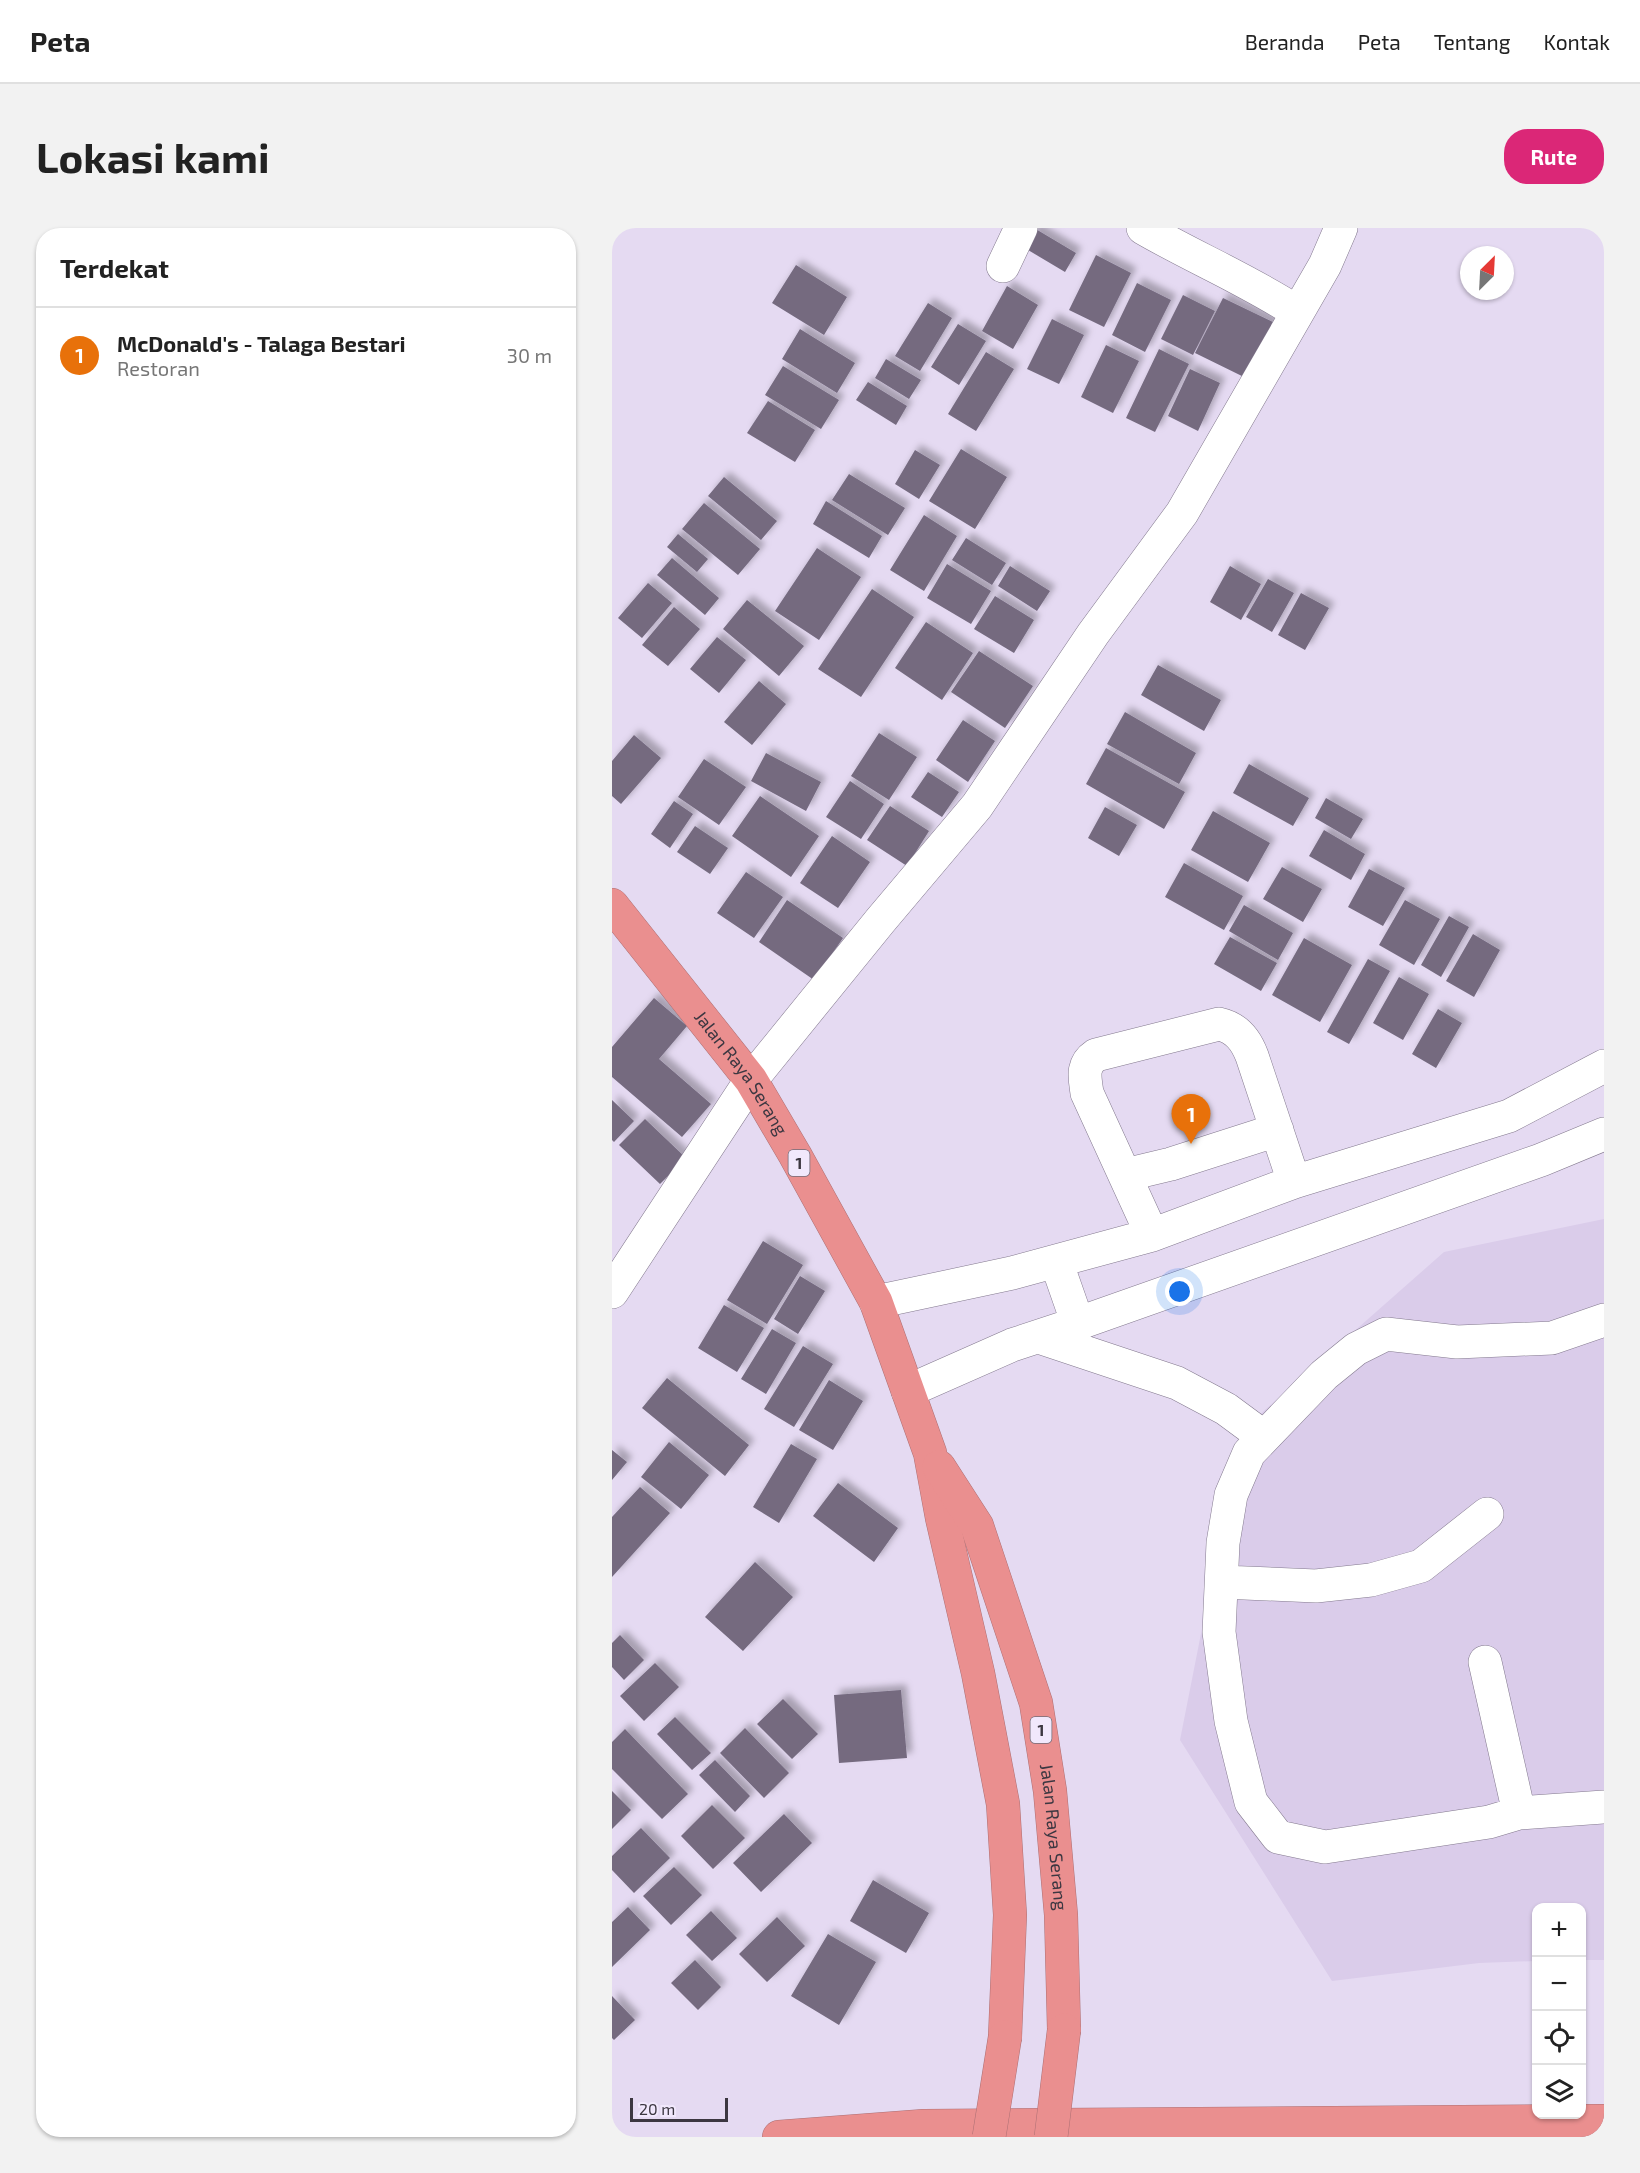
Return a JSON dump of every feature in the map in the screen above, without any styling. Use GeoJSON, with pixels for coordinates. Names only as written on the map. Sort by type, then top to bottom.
{"type":"FeatureCollection","features":[{"type":"Feature","properties":{"kind":"highway","name":"Jalan Raya Serang"},"geometry":{"type":"LineString","coordinates":[[612,905],[751,1080],[795,1155],[876,1302],[930,1452],[942,1518],[978,1673],[1003,1804],[1010,1915],[1005,2037],[990,2137]]}},
{"type":"Feature","properties":{"kind":"highway","name":"Jalan Raya Serang"},"geometry":{"type":"LineString","coordinates":[[930,1452],[977,1526],[1036,1703],[1050,1791],[1060,1904],[1064,2030],[1051,2137]]}},
{"type":"Feature","properties":{"kind":"highway"},"geometry":{"type":"LineString","coordinates":[[779,2137],[924,2126],[1604,2121]]}},
{"type":"Feature","properties":{"kind":"street"},"geometry":{"type":"LineString","coordinates":[[1003,266],[1021,228]]}},
{"type":"Feature","properties":{"kind":"street"},"geometry":{"type":"LineString","coordinates":[[1143,228],[1272,296],[1297,312]]}},
{"type":"Feature","properties":{"kind":"street"},"geometry":{"type":"LineString","coordinates":[[612,1292],[751,1080],[977,806],[1093,634],[1182,513],[1325,265],[1341,228]]}},
{"type":"Feature","properties":{"kind":"street"},"geometry":{"type":"LineString","coordinates":[[1152,1235],[1087,1093],[1084,1070],[1090,1059],[1096,1055],[1219,1024],[1237,1032],[1248,1045],[1294,1182]]}},
{"type":"Feature","properties":{"kind":"street"},"geometry":{"type":"LineString","coordinates":[[876,1302],[1012,1273],[1152,1235],[1294,1182],[1509,1116],[1604,1066]]}},
{"type":"Feature","properties":{"kind":"street"},"geometry":{"type":"LineString","coordinates":[[1125,1175],[1171,1164],[1277,1130]]}},
{"type":"Feature","properties":{"kind":"street"},"geometry":{"type":"LineString","coordinates":[[908,1391],[1012,1345],[1078,1324],[1530,1164],[1604,1134]]}},
{"type":"Feature","properties":{"kind":"street"},"geometry":{"type":"LineString","coordinates":[[1056,1261],[1078,1324]]}},
{"type":"Feature","properties":{"kind":"street"},"geometry":{"type":"LineString","coordinates":[[1604,1320],[1552,1338],[1457,1341],[1386,1334],[1356,1349],[1324,1375],[1249,1453],[1231,1495],[1223,1543],[1220,1632],[1231,1721],[1251,1802],[1278,1837],[1325,1847],[1489,1822],[1519,1813],[1604,1807]]}},
{"type":"Feature","properties":{"kind":"street"},"geometry":{"type":"LineString","coordinates":[[1039,1336],[1178,1383],[1226,1409],[1264,1437]]}},
{"type":"Feature","properties":{"kind":"street"},"geometry":{"type":"LineString","coordinates":[[1222,1582],[1316,1587],[1371,1580],[1421,1566],[1487,1514]]}},
{"type":"Feature","properties":{"kind":"street"},"geometry":{"type":"LineString","coordinates":[[1485,1662],[1519,1813]]}},
{"type":"Feature","properties":{"kind":"shaded area"},"geometry":{"type":"Polygon","coordinates":[[[1604,1219],[1604,1960],[1586,1960],[1586,1903],[1532,1903],[1532,1961],[1479,1963],[1332,1981],[1180,1740],[1241,1431],[1444,1252],[1604,1219]]]}},
{"type":"Feature","properties":{"kind":"building"},"geometry":{"type":"Polygon","coordinates":[[[1034,228],[1076,253],[1065,272],[1023,247],[1034,228]]]}},
{"type":"Feature","properties":{"kind":"building"},"geometry":{"type":"Polygon","coordinates":[[[1096,255],[1131,273],[1104,327],[1069,310],[1096,255]]]}},
{"type":"Feature","properties":{"kind":"building"},"geometry":{"type":"Polygon","coordinates":[[[796,265],[847,297],[824,335],[772,303],[796,265]]]}},
{"type":"Feature","properties":{"kind":"building"},"geometry":{"type":"Polygon","coordinates":[[[1137,283],[1171,300],[1145,352],[1112,335],[1137,283]]]}},
{"type":"Feature","properties":{"kind":"building"},"geometry":{"type":"Polygon","coordinates":[[[1007,286],[1038,305],[1013,349],[982,331],[1007,286]]]}},
{"type":"Feature","properties":{"kind":"building"},"geometry":{"type":"Polygon","coordinates":[[[1183,295],[1215,311],[1193,355],[1161,339],[1183,295]]]}},
{"type":"Feature","properties":{"kind":"building"},"geometry":{"type":"Polygon","coordinates":[[[1223,298],[1275,323],[1248,379],[1195,353],[1223,298]]]}},
{"type":"Feature","properties":{"kind":"building"},"geometry":{"type":"Polygon","coordinates":[[[928,303],[952,318],[920,371],[895,356],[928,303]]]}},
{"type":"Feature","properties":{"kind":"building"},"geometry":{"type":"Polygon","coordinates":[[[1052,319],[1084,335],[1059,384],[1027,369],[1052,319]]]}},
{"type":"Feature","properties":{"kind":"building"},"geometry":{"type":"Polygon","coordinates":[[[958,324],[986,341],[959,385],[931,367],[958,324]]]}},
{"type":"Feature","properties":{"kind":"building"},"geometry":{"type":"Polygon","coordinates":[[[800,329],[855,363],[837,393],[782,359],[800,329]]]}},
{"type":"Feature","properties":{"kind":"building"},"geometry":{"type":"Polygon","coordinates":[[[1106,345],[1139,361],[1113,413],[1081,397],[1106,345]]]}},
{"type":"Feature","properties":{"kind":"building"},"geometry":{"type":"Polygon","coordinates":[[[1159,349],[1189,364],[1155,432],[1126,418],[1159,349]]]}},
{"type":"Feature","properties":{"kind":"building"},"geometry":{"type":"Polygon","coordinates":[[[986,352],[1014,369],[976,431],[948,414],[986,352]]]}},
{"type":"Feature","properties":{"kind":"building"},"geometry":{"type":"Polygon","coordinates":[[[886,359],[921,380],[909,399],[875,378],[886,359]]]}},
{"type":"Feature","properties":{"kind":"building"},"geometry":{"type":"Polygon","coordinates":[[[783,366],[839,400],[821,429],[765,395],[783,366]]]}},
{"type":"Feature","properties":{"kind":"building"},"geometry":{"type":"Polygon","coordinates":[[[1190,369],[1220,383],[1198,431],[1168,416],[1190,369]]]}},
{"type":"Feature","properties":{"kind":"building"},"geometry":{"type":"Polygon","coordinates":[[[868,382],[907,406],[896,425],[856,400],[868,382]]]}},
{"type":"Feature","properties":{"kind":"building"},"geometry":{"type":"Polygon","coordinates":[[[768,401],[815,430],[795,462],[747,433],[768,401]]]}},
{"type":"Feature","properties":{"kind":"building"},"geometry":{"type":"Polygon","coordinates":[[[961,449],[1007,477],[975,529],[929,501],[961,449]]]}},
{"type":"Feature","properties":{"kind":"building"},"geometry":{"type":"Polygon","coordinates":[[[915,450],[940,465],[919,499],[895,484],[915,450]]]}},
{"type":"Feature","properties":{"kind":"building"},"geometry":{"type":"Polygon","coordinates":[[[849,474],[905,508],[888,535],[832,500],[849,474]]]}},
{"type":"Feature","properties":{"kind":"building"},"geometry":{"type":"Polygon","coordinates":[[[724,477],[777,521],[761,540],[708,496],[724,477]]]}},
{"type":"Feature","properties":{"kind":"building"},"geometry":{"type":"Polygon","coordinates":[[[826,501],[882,536],[869,558],[813,524],[826,501]]]}},
{"type":"Feature","properties":{"kind":"building"},"geometry":{"type":"Polygon","coordinates":[[[704,503],[760,549],[738,575],[682,529],[704,503]]]}},
{"type":"Feature","properties":{"kind":"building"},"geometry":{"type":"Polygon","coordinates":[[[924,515],[957,536],[924,591],[890,570],[924,515]]]}},
{"type":"Feature","properties":{"kind":"building"},"geometry":{"type":"Polygon","coordinates":[[[678,534],[708,559],[697,572],[667,547],[678,534]]]}},
{"type":"Feature","properties":{"kind":"building"},"geometry":{"type":"Polygon","coordinates":[[[966,538],[1006,563],[992,585],[952,560],[966,538]]]}},
{"type":"Feature","properties":{"kind":"building"},"geometry":{"type":"Polygon","coordinates":[[[817,548],[861,577],[819,640],[775,611],[817,548]]]}},
{"type":"Feature","properties":{"kind":"building"},"geometry":{"type":"Polygon","coordinates":[[[672,558],[719,598],[705,615],[657,575],[672,558]]]}},
{"type":"Feature","properties":{"kind":"building"},"geometry":{"type":"Polygon","coordinates":[[[947,564],[991,591],[971,624],[927,598],[947,564]]]}},
{"type":"Feature","properties":{"kind":"building"},"geometry":{"type":"Polygon","coordinates":[[[1010,566],[1050,591],[1037,611],[998,586],[1010,566]]]}},
{"type":"Feature","properties":{"kind":"building"},"geometry":{"type":"Polygon","coordinates":[[[1230,566],[1261,584],[1241,620],[1210,602],[1230,566]]]}},
{"type":"Feature","properties":{"kind":"building"},"geometry":{"type":"Polygon","coordinates":[[[1268,579],[1294,593],[1272,632],[1246,617],[1268,579]]]}},
{"type":"Feature","properties":{"kind":"building"},"geometry":{"type":"Polygon","coordinates":[[[648,583],[672,603],[642,638],[618,618],[648,583]]]}},
{"type":"Feature","properties":{"kind":"building"},"geometry":{"type":"Polygon","coordinates":[[[872,589],[914,617],[861,697],[818,669],[872,589]]]}},
{"type":"Feature","properties":{"kind":"building"},"geometry":{"type":"Polygon","coordinates":[[[1301,593],[1329,608],[1305,650],[1278,635],[1301,593]]]}},
{"type":"Feature","properties":{"kind":"building"},"geometry":{"type":"Polygon","coordinates":[[[995,596],[1034,620],[1014,653],[974,629],[995,596]]]}},
{"type":"Feature","properties":{"kind":"building"},"geometry":{"type":"Polygon","coordinates":[[[747,600],[804,646],[779,676],[723,629],[747,600]]]}},
{"type":"Feature","properties":{"kind":"building"},"geometry":{"type":"Polygon","coordinates":[[[674,607],[700,629],[668,666],[642,645],[674,607]]]}},
{"type":"Feature","properties":{"kind":"building"},"geometry":{"type":"Polygon","coordinates":[[[926,622],[973,653],[942,700],[895,668],[926,622]]]}},
{"type":"Feature","properties":{"kind":"building"},"geometry":{"type":"Polygon","coordinates":[[[717,637],[746,660],[719,693],[690,669],[717,637]]]}},
{"type":"Feature","properties":{"kind":"building"},"geometry":{"type":"Polygon","coordinates":[[[979,651],[1033,686],[1005,728],[951,692],[979,651]]]}},
{"type":"Feature","properties":{"kind":"building"},"geometry":{"type":"Polygon","coordinates":[[[1158,665],[1221,700],[1204,731],[1141,695],[1158,665]]]}},
{"type":"Feature","properties":{"kind":"building"},"geometry":{"type":"Polygon","coordinates":[[[759,681],[786,704],[752,745],[724,722],[759,681]]]}},
{"type":"Feature","properties":{"kind":"building"},"geometry":{"type":"Polygon","coordinates":[[[1125,712],[1196,753],[1179,784],[1107,744],[1125,712]]]}},
{"type":"Feature","properties":{"kind":"building"},"geometry":{"type":"Polygon","coordinates":[[[963,720],[995,741],[968,782],[936,760],[963,720]]]}},
{"type":"Feature","properties":{"kind":"building"},"geometry":{"type":"Polygon","coordinates":[[[879,733],[917,757],[889,800],[851,776],[879,733]]]}},
{"type":"Feature","properties":{"kind":"building"},"geometry":{"type":"Polygon","coordinates":[[[634,735],[661,758],[621,804],[612,796],[612,761],[634,735]]]}},
{"type":"Feature","properties":{"kind":"building"},"geometry":{"type":"Polygon","coordinates":[[[1106,748],[1185,792],[1164,829],[1086,784],[1106,748]]]}},
{"type":"Feature","properties":{"kind":"building"},"geometry":{"type":"Polygon","coordinates":[[[766,753],[821,782],[806,811],[751,781],[766,753]]]}},
{"type":"Feature","properties":{"kind":"building"},"geometry":{"type":"Polygon","coordinates":[[[704,759],[746,787],[719,825],[678,797],[704,759]]]}},
{"type":"Feature","properties":{"kind":"building"},"geometry":{"type":"Polygon","coordinates":[[[1249,764],[1309,798],[1293,826],[1233,793],[1249,764]]]}},
{"type":"Feature","properties":{"kind":"building"},"geometry":{"type":"Polygon","coordinates":[[[928,772],[959,792],[942,817],[911,797],[928,772]]]}},
{"type":"Feature","properties":{"kind":"building"},"geometry":{"type":"Polygon","coordinates":[[[850,781],[884,804],[861,839],[826,817],[850,781]]]}},
{"type":"Feature","properties":{"kind":"building"},"geometry":{"type":"Polygon","coordinates":[[[760,796],[819,836],[791,877],[732,836],[760,796]]]}},
{"type":"Feature","properties":{"kind":"building"},"geometry":{"type":"Polygon","coordinates":[[[1326,798],[1363,819],[1351,839],[1315,818],[1326,798]]]}},
{"type":"Feature","properties":{"kind":"building"},"geometry":{"type":"Polygon","coordinates":[[[674,801],[693,814],[670,848],[651,834],[674,801]]]}},
{"type":"Feature","properties":{"kind":"building"},"geometry":{"type":"Polygon","coordinates":[[[890,806],[929,831],[907,866],[867,840],[890,806]]]}},
{"type":"Feature","properties":{"kind":"building"},"geometry":{"type":"Polygon","coordinates":[[[1105,807],[1137,825],[1119,856],[1088,838],[1105,807]]]}},
{"type":"Feature","properties":{"kind":"building"},"geometry":{"type":"Polygon","coordinates":[[[1213,811],[1270,843],[1248,882],[1191,850],[1213,811]]]}},
{"type":"Feature","properties":{"kind":"building"},"geometry":{"type":"Polygon","coordinates":[[[695,826],[728,848],[710,874],[677,852],[695,826]]]}},
{"type":"Feature","properties":{"kind":"building"},"geometry":{"type":"Polygon","coordinates":[[[1324,830],[1365,854],[1351,880],[1309,856],[1324,830]]]}},
{"type":"Feature","properties":{"kind":"building"},"geometry":{"type":"Polygon","coordinates":[[[832,836],[870,862],[838,908],[800,883],[832,836]]]}},
{"type":"Feature","properties":{"kind":"building"},"geometry":{"type":"Polygon","coordinates":[[[1184,863],[1243,896],[1224,930],[1165,897],[1184,863]]]}},
{"type":"Feature","properties":{"kind":"building"},"geometry":{"type":"Polygon","coordinates":[[[1282,867],[1322,889],[1303,922],[1263,899],[1282,867]]]}},
{"type":"Feature","properties":{"kind":"building"},"geometry":{"type":"Polygon","coordinates":[[[1369,869],[1405,888],[1383,926],[1348,907],[1369,869]]]}},
{"type":"Feature","properties":{"kind":"building"},"geometry":{"type":"Polygon","coordinates":[[[746,872],[783,897],[754,938],[717,913],[746,872]]]}},
{"type":"Feature","properties":{"kind":"building"},"geometry":{"type":"Polygon","coordinates":[[[787,900],[843,938],[814,980],[759,942],[787,900]]]}},
{"type":"Feature","properties":{"kind":"building"},"geometry":{"type":"Polygon","coordinates":[[[1405,900],[1440,919],[1414,965],[1379,945],[1405,900]]]}},
{"type":"Feature","properties":{"kind":"building"},"geometry":{"type":"Polygon","coordinates":[[[1244,905],[1293,933],[1278,960],[1229,931],[1244,905]]]}},
{"type":"Feature","properties":{"kind":"building"},"geometry":{"type":"Polygon","coordinates":[[[1449,916],[1469,927],[1441,977],[1421,965],[1449,916]]]}},
{"type":"Feature","properties":{"kind":"building"},"geometry":{"type":"Polygon","coordinates":[[[1473,934],[1500,950],[1474,997],[1446,981],[1473,934]]]}},
{"type":"Feature","properties":{"kind":"building"},"geometry":{"type":"Polygon","coordinates":[[[1230,937],[1277,963],[1261,991],[1214,964],[1230,937]]]}},
{"type":"Feature","properties":{"kind":"building"},"geometry":{"type":"Polygon","coordinates":[[[1304,938],[1352,965],[1320,1022],[1272,995],[1304,938]]]}},
{"type":"Feature","properties":{"kind":"building"},"geometry":{"type":"Polygon","coordinates":[[[1368,959],[1390,971],[1349,1044],[1327,1032],[1368,959]]]}},
{"type":"Feature","properties":{"kind":"building"},"geometry":{"type":"Polygon","coordinates":[[[1399,977],[1429,994],[1403,1040],[1373,1023],[1399,977]]]}},
{"type":"Feature","properties":{"kind":"building"},"geometry":{"type":"Polygon","coordinates":[[[654,998],[687,1026],[659,1059],[711,1104],[682,1137],[612,1077],[612,1047],[654,998]]]}},
{"type":"Feature","properties":{"kind":"building"},"geometry":{"type":"Polygon","coordinates":[[[1438,1009],[1462,1023],[1436,1068],[1412,1054],[1438,1009]]]}},
{"type":"Feature","properties":{"kind":"building"},"geometry":{"type":"Polygon","coordinates":[[[612,1100],[634,1121],[614,1142],[612,1140],[612,1100]]]}},
{"type":"Feature","properties":{"kind":"building"},"geometry":{"type":"Polygon","coordinates":[[[645,1119],[686,1158],[660,1184],[619,1145],[645,1119]]]}},
{"type":"Feature","properties":{"kind":"building"},"geometry":{"type":"Polygon","coordinates":[[[763,1241],[803,1265],[767,1324],[727,1300],[763,1241]]]}},
{"type":"Feature","properties":{"kind":"building"},"geometry":{"type":"Polygon","coordinates":[[[800,1276],[825,1291],[798,1334],[774,1319],[800,1276]]]}},
{"type":"Feature","properties":{"kind":"building"},"geometry":{"type":"Polygon","coordinates":[[[724,1305],[764,1328],[737,1372],[698,1348],[724,1305]]]}},
{"type":"Feature","properties":{"kind":"building"},"geometry":{"type":"Polygon","coordinates":[[[772,1329],[796,1343],[766,1394],[741,1379],[772,1329]]]}},
{"type":"Feature","properties":{"kind":"building"},"geometry":{"type":"Polygon","coordinates":[[[803,1346],[833,1364],[794,1427],[764,1409],[803,1346]]]}},
{"type":"Feature","properties":{"kind":"building"},"geometry":{"type":"Polygon","coordinates":[[[667,1378],[749,1445],[725,1476],[642,1408],[667,1378]]]}},
{"type":"Feature","properties":{"kind":"building"},"geometry":{"type":"Polygon","coordinates":[[[829,1380],[863,1401],[833,1450],[799,1430],[829,1380]]]}},
{"type":"Feature","properties":{"kind":"building"},"geometry":{"type":"Polygon","coordinates":[[[669,1442],[709,1475],[681,1509],[641,1477],[669,1442]]]}},
{"type":"Feature","properties":{"kind":"building"},"geometry":{"type":"Polygon","coordinates":[[[791,1444],[817,1459],[779,1523],[753,1507],[791,1444]]]}},
{"type":"Feature","properties":{"kind":"building"},"geometry":{"type":"Polygon","coordinates":[[[612,1450],[627,1462],[612,1480],[612,1450]]]}},
{"type":"Feature","properties":{"kind":"building"},"geometry":{"type":"Polygon","coordinates":[[[838,1483],[898,1528],[874,1562],[813,1516],[838,1483]]]}},
{"type":"Feature","properties":{"kind":"building"},"geometry":{"type":"Polygon","coordinates":[[[640,1487],[670,1513],[612,1577],[612,1517],[640,1487]]]}},
{"type":"Feature","properties":{"kind":"building"},"geometry":{"type":"Polygon","coordinates":[[[755,1562],[793,1597],[743,1651],[705,1617],[755,1562]]]}},
{"type":"Feature","properties":{"kind":"building"},"geometry":{"type":"Polygon","coordinates":[[[620,1635],[644,1660],[624,1680],[612,1667],[612,1643],[620,1635]]]}},
{"type":"Feature","properties":{"kind":"building"},"geometry":{"type":"Polygon","coordinates":[[[655,1663],[679,1687],[644,1721],[620,1696],[655,1663]]]}},
{"type":"Feature","properties":{"kind":"building"},"geometry":{"type":"Polygon","coordinates":[[[901,1690],[907,1758],[839,1763],[834,1695],[901,1690]]]}},
{"type":"Feature","properties":{"kind":"building"},"geometry":{"type":"Polygon","coordinates":[[[783,1699],[818,1734],[792,1759],[757,1724],[783,1699]]]}},
{"type":"Feature","properties":{"kind":"building"},"geometry":{"type":"Polygon","coordinates":[[[675,1717],[711,1753],[692,1770],[657,1734],[675,1717]]]}},
{"type":"Feature","properties":{"kind":"building"},"geometry":{"type":"Polygon","coordinates":[[[745,1728],[789,1773],[764,1798],[720,1753],[745,1728]]]}},
{"type":"Feature","properties":{"kind":"building"},"geometry":{"type":"Polygon","coordinates":[[[625,1729],[688,1794],[662,1819],[612,1769],[612,1742],[625,1729]]]}},
{"type":"Feature","properties":{"kind":"building"},"geometry":{"type":"Polygon","coordinates":[[[715,1760],[750,1796],[735,1812],[699,1775],[715,1760]]]}},
{"type":"Feature","properties":{"kind":"building"},"geometry":{"type":"Polygon","coordinates":[[[612,1791],[631,1810],[612,1829],[612,1791]]]}},
{"type":"Feature","properties":{"kind":"building"},"geometry":{"type":"Polygon","coordinates":[[[712,1805],[745,1838],[713,1869],[681,1836],[712,1805]]]}},
{"type":"Feature","properties":{"kind":"building"},"geometry":{"type":"Polygon","coordinates":[[[784,1814],[812,1843],[761,1892],[733,1863],[784,1814]]]}},
{"type":"Feature","properties":{"kind":"building"},"geometry":{"type":"Polygon","coordinates":[[[641,1828],[670,1858],[634,1893],[612,1870],[612,1856],[641,1828]]]}},
{"type":"Feature","properties":{"kind":"building"},"geometry":{"type":"Polygon","coordinates":[[[674,1867],[702,1895],[671,1925],[643,1896],[674,1867]]]}},
{"type":"Feature","properties":{"kind":"building"},"geometry":{"type":"Polygon","coordinates":[[[873,1880],[929,1913],[906,1953],[850,1921],[873,1880]]]}},
{"type":"Feature","properties":{"kind":"building"},"geometry":{"type":"Polygon","coordinates":[[[628,1907],[650,1930],[612,1967],[612,1922],[628,1907]]]}},
{"type":"Feature","properties":{"kind":"building"},"geometry":{"type":"Polygon","coordinates":[[[711,1911],[737,1938],[712,1961],[686,1935],[711,1911]]]}},
{"type":"Feature","properties":{"kind":"building"},"geometry":{"type":"Polygon","coordinates":[[[777,1917],[805,1946],[767,1982],[739,1954],[777,1917]]]}},
{"type":"Feature","properties":{"kind":"building"},"geometry":{"type":"Polygon","coordinates":[[[828,1934],[876,1962],[839,2025],[791,1996],[828,1934]]]}},
{"type":"Feature","properties":{"kind":"building"},"geometry":{"type":"Polygon","coordinates":[[[695,1960],[721,1987],[698,2010],[671,1983],[695,1960]]]}},
{"type":"Feature","properties":{"kind":"building"},"geometry":{"type":"Polygon","coordinates":[[[612,1996],[635,2020],[614,2040],[612,2038],[612,1996]]]}},
{"type":"Feature","properties":{"kind":"place","name":"McDonald's - Talaga Bestari"},"geometry":{"type":"Point","coordinates":[1191,1144]}}]}
